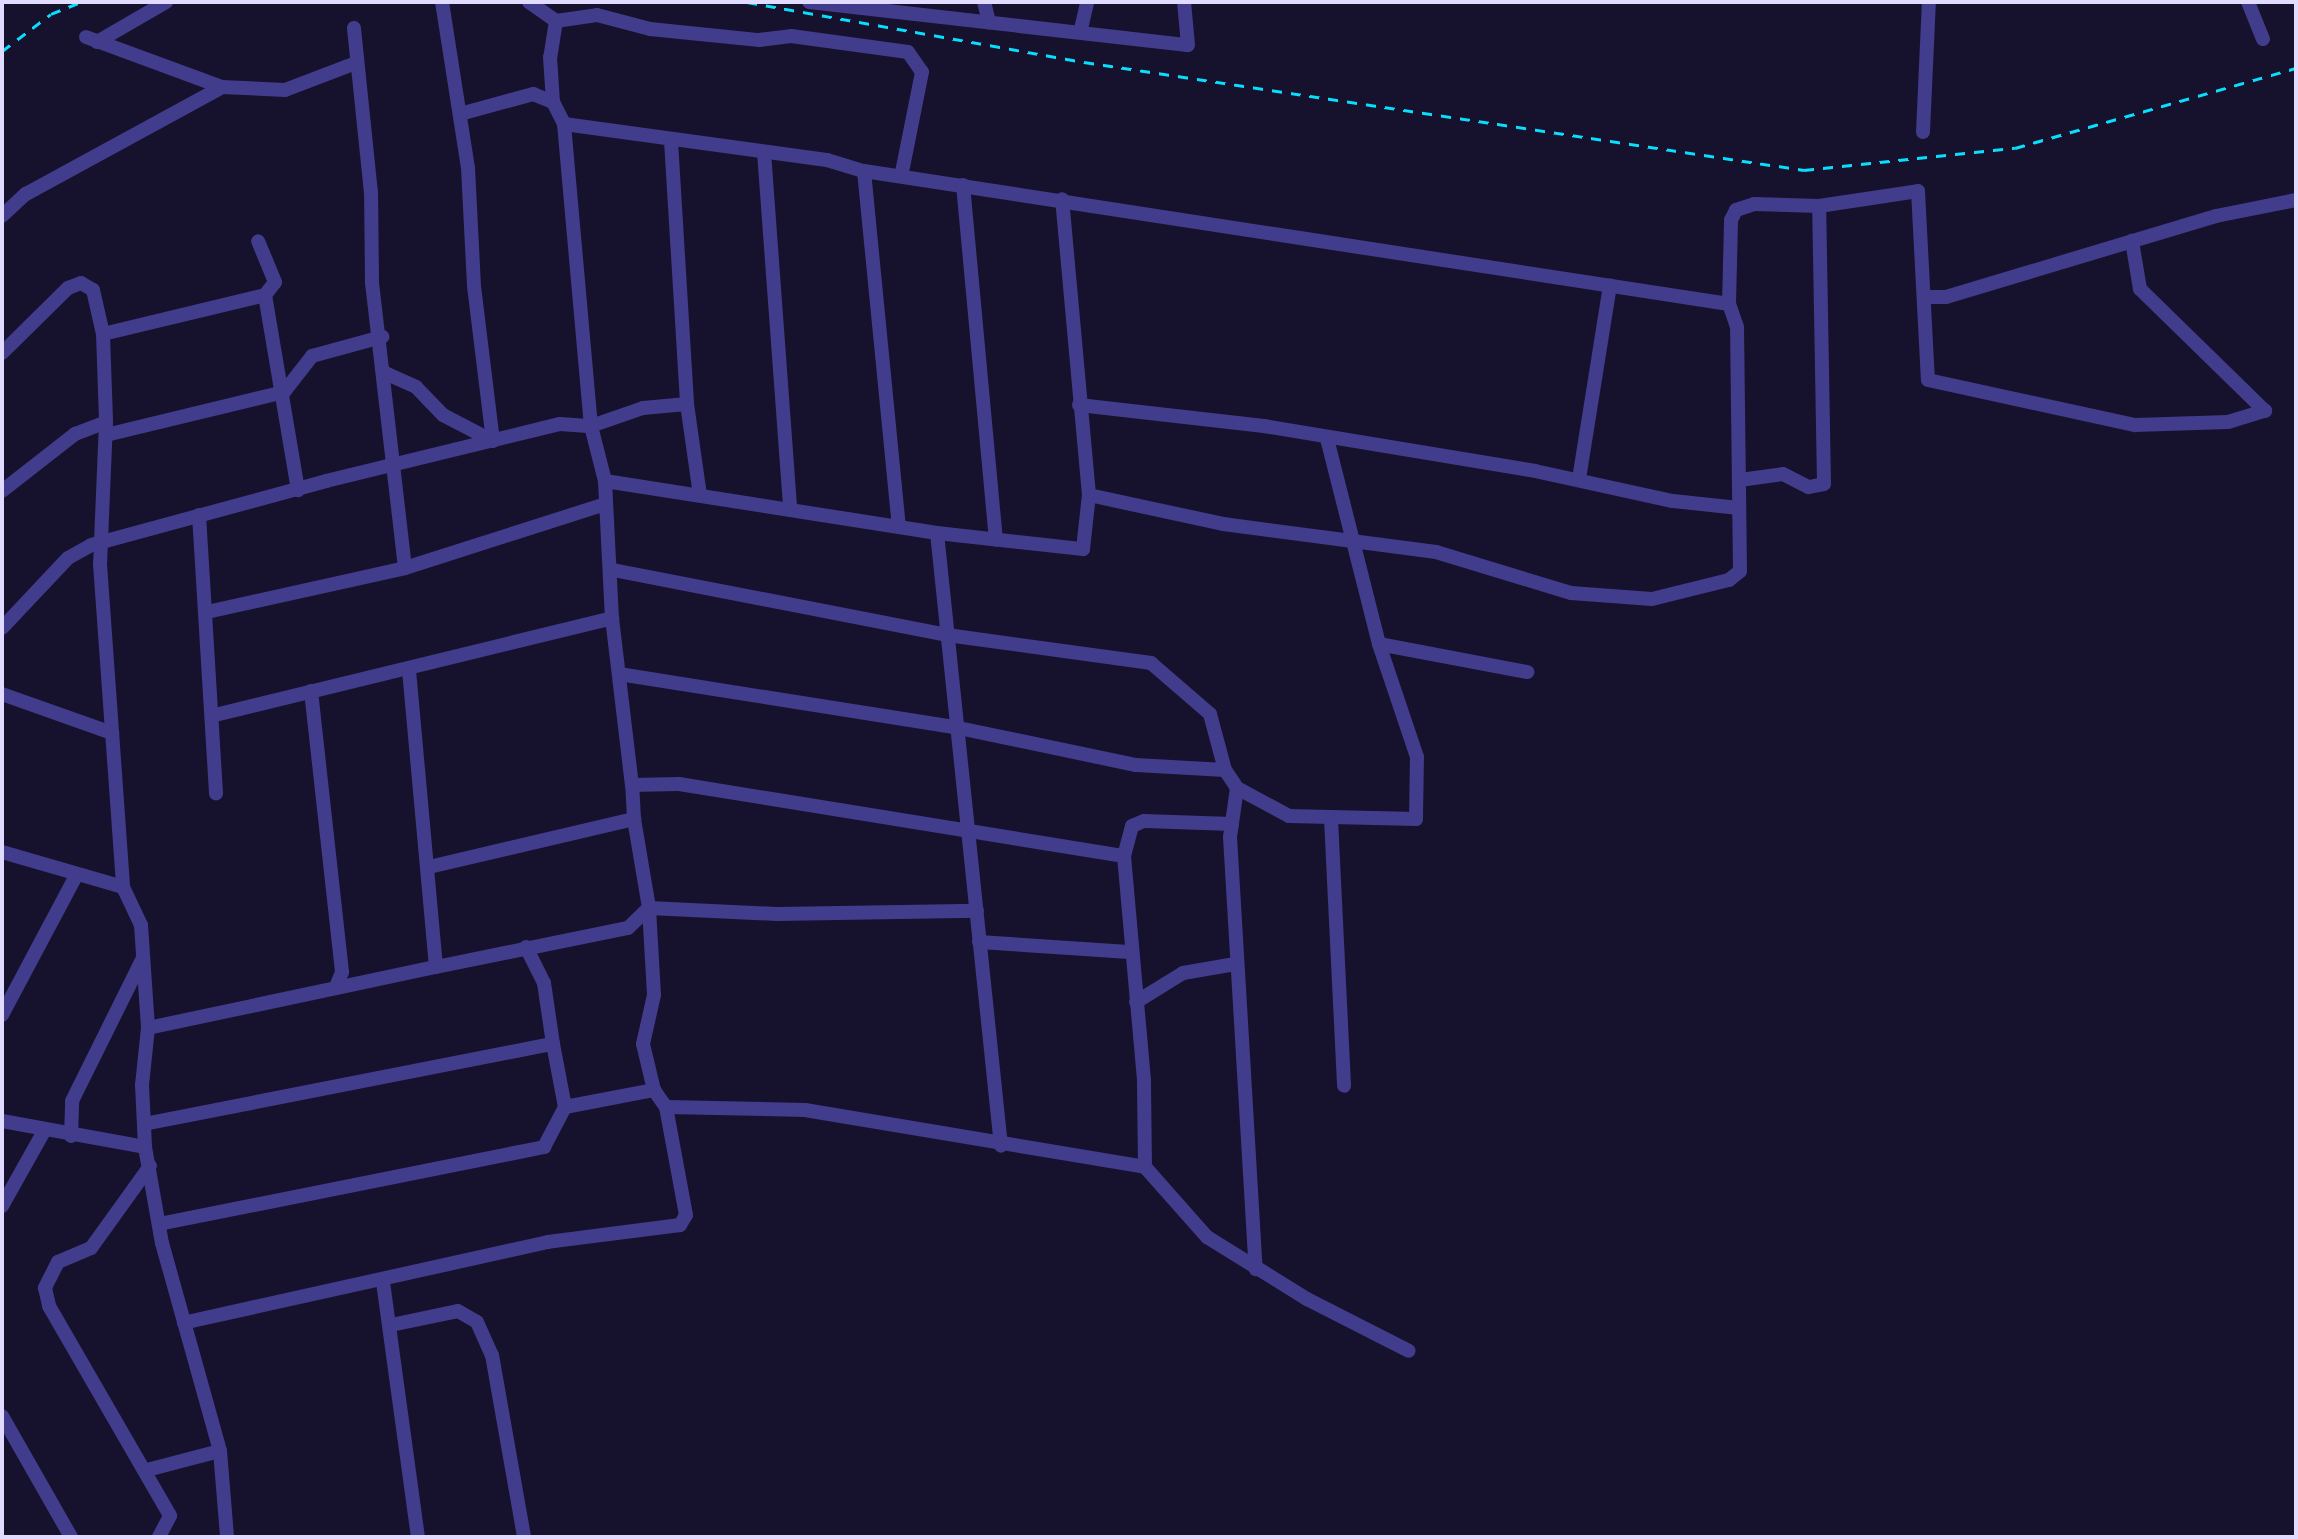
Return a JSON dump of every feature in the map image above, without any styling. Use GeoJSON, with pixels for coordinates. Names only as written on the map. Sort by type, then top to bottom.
{"type":"FeatureCollection","features":[{"type":"Feature","properties":{"kind":"street"},"geometry":{"type":"LineString","coordinates":[[166,2],[92,40],[222,87],[285,90],[353,64]]}},
{"type":"Feature","properties":{"kind":"street"},"geometry":{"type":"LineString","coordinates":[[442,2],[460,114],[494,441]]}},
{"type":"Feature","properties":{"kind":"street"},"geometry":{"type":"LineString","coordinates":[[529,2],[556,22],[597,15],[650,29],[759,40],[791,36],[908,52],[922,72],[902,172]]}},
{"type":"Feature","properties":{"kind":"street"},"geometry":{"type":"LineString","coordinates":[[809,2],[881,5],[989,22],[1081,29],[1188,45],[1184,2]]}},
{"type":"Feature","properties":{"kind":"street"},"geometry":{"type":"LineString","coordinates":[[984,2],[989,22]]}},
{"type":"Feature","properties":{"kind":"street"},"geometry":{"type":"LineString","coordinates":[[1081,29],[1087,2]]}},
{"type":"Feature","properties":{"kind":"street"},"geometry":{"type":"LineString","coordinates":[[1923,132],[1929,2]]}},
{"type":"Feature","properties":{"kind":"street"},"geometry":{"type":"LineString","coordinates":[[2248,2],[2263,38]]}},
{"type":"Feature","properties":{"kind":"street"},"geometry":{"type":"LineString","coordinates":[[184,1323],[383,1282],[548,1242],[680,1225],[686,1215],[666,1107],[654,1090],[643,1044],[654,996],[649,908],[634,819],[612,618],[613,570],[605,481],[592,426],[564,124],[553,102],[550,57],[556,22]]}},
{"type":"Feature","properties":{"kind":"street"},"geometry":{"type":"LineString","coordinates":[[354,28],[353,64],[371,193],[372,282],[382,337],[405,568]]}},
{"type":"Feature","properties":{"kind":"street"},"geometry":{"type":"LineString","coordinates":[[2,216],[26,194],[222,87]]}},
{"type":"Feature","properties":{"kind":"street"},"geometry":{"type":"LineString","coordinates":[[460,114],[533,94],[553,102]]}},
{"type":"Feature","properties":{"kind":"street"},"geometry":{"type":"LineString","coordinates":[[564,124],[764,152],[863,171],[902,172],[963,185],[1729,304]]}},
{"type":"Feature","properties":{"kind":"street"},"geometry":{"type":"LineString","coordinates":[[671,141],[687,404],[701,495]]}},
{"type":"Feature","properties":{"kind":"street"},"geometry":{"type":"LineString","coordinates":[[764,152],[790,510]]}},
{"type":"Feature","properties":{"kind":"street"},"geometry":{"type":"LineString","coordinates":[[863,171],[900,526]]}},
{"type":"Feature","properties":{"kind":"street"},"geometry":{"type":"LineString","coordinates":[[963,185],[996,539]]}},
{"type":"Feature","properties":{"kind":"street"},"geometry":{"type":"LineString","coordinates":[[1089,495],[1223,524],[1436,552],[1571,593],[1652,599],[1729,580],[1740,570],[1737,327],[1729,304],[1731,220],[1736,210],[1754,204],[1819,206],[1917,191],[1928,380],[2135,425],[2228,422],[2265,411],[2140,289],[2132,241]]}},
{"type":"Feature","properties":{"kind":"street"},"geometry":{"type":"LineString","coordinates":[[605,481],[937,533],[1083,549],[1089,495],[1062,199]]}},
{"type":"Feature","properties":{"kind":"street"},"geometry":{"type":"LineString","coordinates":[[1925,297],[1946,298],[2132,241],[2296,200]]}},
{"type":"Feature","properties":{"kind":"street"},"geometry":{"type":"LineString","coordinates":[[1740,480],[1783,474],[1809,487],[1824,484],[1819,206]]}},
{"type":"Feature","properties":{"kind":"street"},"geometry":{"type":"LineString","coordinates":[[103,334],[265,296],[275,282],[258,241]]}},
{"type":"Feature","properties":{"kind":"street"},"geometry":{"type":"LineString","coordinates":[[2,353],[68,288],[81,284],[93,290],[103,334],[106,428],[103,541],[123,887],[134,901],[144,957],[148,1028],[145,1147],[159,1224],[220,1451],[227,1537]]}},
{"type":"Feature","properties":{"kind":"street"},"geometry":{"type":"LineString","coordinates":[[1579,480],[1610,285]]}},
{"type":"Feature","properties":{"kind":"street"},"geometry":{"type":"LineString","coordinates":[[265,296],[284,392],[298,489]]}},
{"type":"Feature","properties":{"kind":"street"},"geometry":{"type":"LineString","coordinates":[[2,491],[75,433],[284,392],[312,356],[382,337]]}},
{"type":"Feature","properties":{"kind":"street"},"geometry":{"type":"LineString","coordinates":[[385,373],[416,387],[443,415],[494,441]]}},
{"type":"Feature","properties":{"kind":"street"},"geometry":{"type":"LineString","coordinates":[[2,628],[68,558],[103,541],[560,424],[592,426],[643,408],[687,404]]}},
{"type":"Feature","properties":{"kind":"street"},"geometry":{"type":"LineString","coordinates":[[1079,405],[1264,426],[1327,439],[1579,480],[1672,501],[1739,508]]}},
{"type":"Feature","properties":{"kind":"street"},"geometry":{"type":"LineString","coordinates":[[613,570],[947,635],[1151,663],[1210,714],[1225,770],[1237,788],[1289,816],[1416,819],[1417,757],[1379,644],[1327,439]]}},
{"type":"Feature","properties":{"kind":"street"},"geometry":{"type":"LineString","coordinates":[[207,612],[405,568],[605,504]]}},
{"type":"Feature","properties":{"kind":"street"},"geometry":{"type":"LineString","coordinates":[[199,515],[215,715],[216,793]]}},
{"type":"Feature","properties":{"kind":"street"},"geometry":{"type":"LineString","coordinates":[[937,533],[954,727],[977,911],[1001,1146]]}},
{"type":"Feature","properties":{"kind":"street"},"geometry":{"type":"LineString","coordinates":[[215,715],[311,691],[409,671],[612,618]]}},
{"type":"Feature","properties":{"kind":"street"},"geometry":{"type":"LineString","coordinates":[[1379,644],[1527,672]]}},
{"type":"Feature","properties":{"kind":"street"},"geometry":{"type":"LineString","coordinates":[[409,671],[429,867],[436,967]]}},
{"type":"Feature","properties":{"kind":"street"},"geometry":{"type":"LineString","coordinates":[[620,674],[954,727],[1136,765],[1225,770]]}},
{"type":"Feature","properties":{"kind":"street"},"geometry":{"type":"LineString","coordinates":[[311,691],[342,972],[336,987]]}},
{"type":"Feature","properties":{"kind":"street"},"geometry":{"type":"LineString","coordinates":[[2,694],[112,733]]}},
{"type":"Feature","properties":{"kind":"street"},"geometry":{"type":"LineString","coordinates":[[632,785],[679,784],[968,835],[1124,856]]}},
{"type":"Feature","properties":{"kind":"street"},"geometry":{"type":"LineString","coordinates":[[1237,788],[1232,824],[1235,964],[1256,1269]]}},
{"type":"Feature","properties":{"kind":"street"},"geometry":{"type":"LineString","coordinates":[[429,867],[634,819]]}},
{"type":"Feature","properties":{"kind":"street"},"geometry":{"type":"LineString","coordinates":[[1331,819],[1343,1086]]}},
{"type":"Feature","properties":{"kind":"street"},"geometry":{"type":"LineString","coordinates":[[1144,1167],[1144,1080],[1129,952],[1124,856],[1132,826],[1144,821],[1232,824]]}},
{"type":"Feature","properties":{"kind":"street"},"geometry":{"type":"LineString","coordinates":[[2,852],[75,876],[123,887]]}},
{"type":"Feature","properties":{"kind":"street"},"geometry":{"type":"LineString","coordinates":[[2,1015],[75,876]]}},
{"type":"Feature","properties":{"kind":"street"},"geometry":{"type":"LineString","coordinates":[[148,1028],[526,947],[628,928],[649,908],[777,914],[977,911]]}},
{"type":"Feature","properties":{"kind":"street"},"geometry":{"type":"LineString","coordinates":[[979,942],[1129,952]]}},
{"type":"Feature","properties":{"kind":"street"},"geometry":{"type":"LineString","coordinates":[[159,1224],[544,1147],[565,1108],[544,983],[526,947]]}},
{"type":"Feature","properties":{"kind":"street"},"geometry":{"type":"LineString","coordinates":[[71,1136],[72,1101],[144,957]]}},
{"type":"Feature","properties":{"kind":"street"},"geometry":{"type":"LineString","coordinates":[[1136,1002],[1183,973],[1235,964]]}},
{"type":"Feature","properties":{"kind":"street"},"geometry":{"type":"LineString","coordinates":[[144,1124],[553,1044]]}},
{"type":"Feature","properties":{"kind":"street"},"geometry":{"type":"LineString","coordinates":[[565,1108],[654,1090]]}},
{"type":"Feature","properties":{"kind":"street"},"geometry":{"type":"LineString","coordinates":[[666,1107],[805,1110],[1001,1146],[1144,1167],[1207,1237],[1256,1269],[1409,1351]]}},
{"type":"Feature","properties":{"kind":"street"},"geometry":{"type":"LineString","coordinates":[[2,1121],[43,1133],[145,1147]]}},
{"type":"Feature","properties":{"kind":"street"},"geometry":{"type":"LineString","coordinates":[[2,1206],[43,1133]]}},
{"type":"Feature","properties":{"kind":"street"},"geometry":{"type":"LineString","coordinates":[[150,1166],[91,1248],[58,1262],[45,1288],[48,1306],[147,1470],[170,1516],[159,1537]]}},
{"type":"Feature","properties":{"kind":"street"},"geometry":{"type":"LineString","coordinates":[[383,1282],[418,1537]]}},
{"type":"Feature","properties":{"kind":"street"},"geometry":{"type":"LineString","coordinates":[[391,1325],[458,1311],[477,1322],[492,1355],[524,1537]]}},
{"type":"Feature","properties":{"kind":"street"},"geometry":{"type":"LineString","coordinates":[[2,1416],[71,1537]]}},
{"type":"Feature","properties":{"kind":"street"},"geometry":{"type":"LineString","coordinates":[[147,1470],[220,1451]]}},
{"type":"Feature","properties":{"kind":"railway"},"geometry":{"type":"LineString","coordinates":[[2,51],[51,14],[81,2]]}},
{"type":"Feature","properties":{"kind":"railway"},"geometry":{"type":"LineString","coordinates":[[747,2],[1084,62],[1804,170],[2015,148],[2296,68]]}}]}
